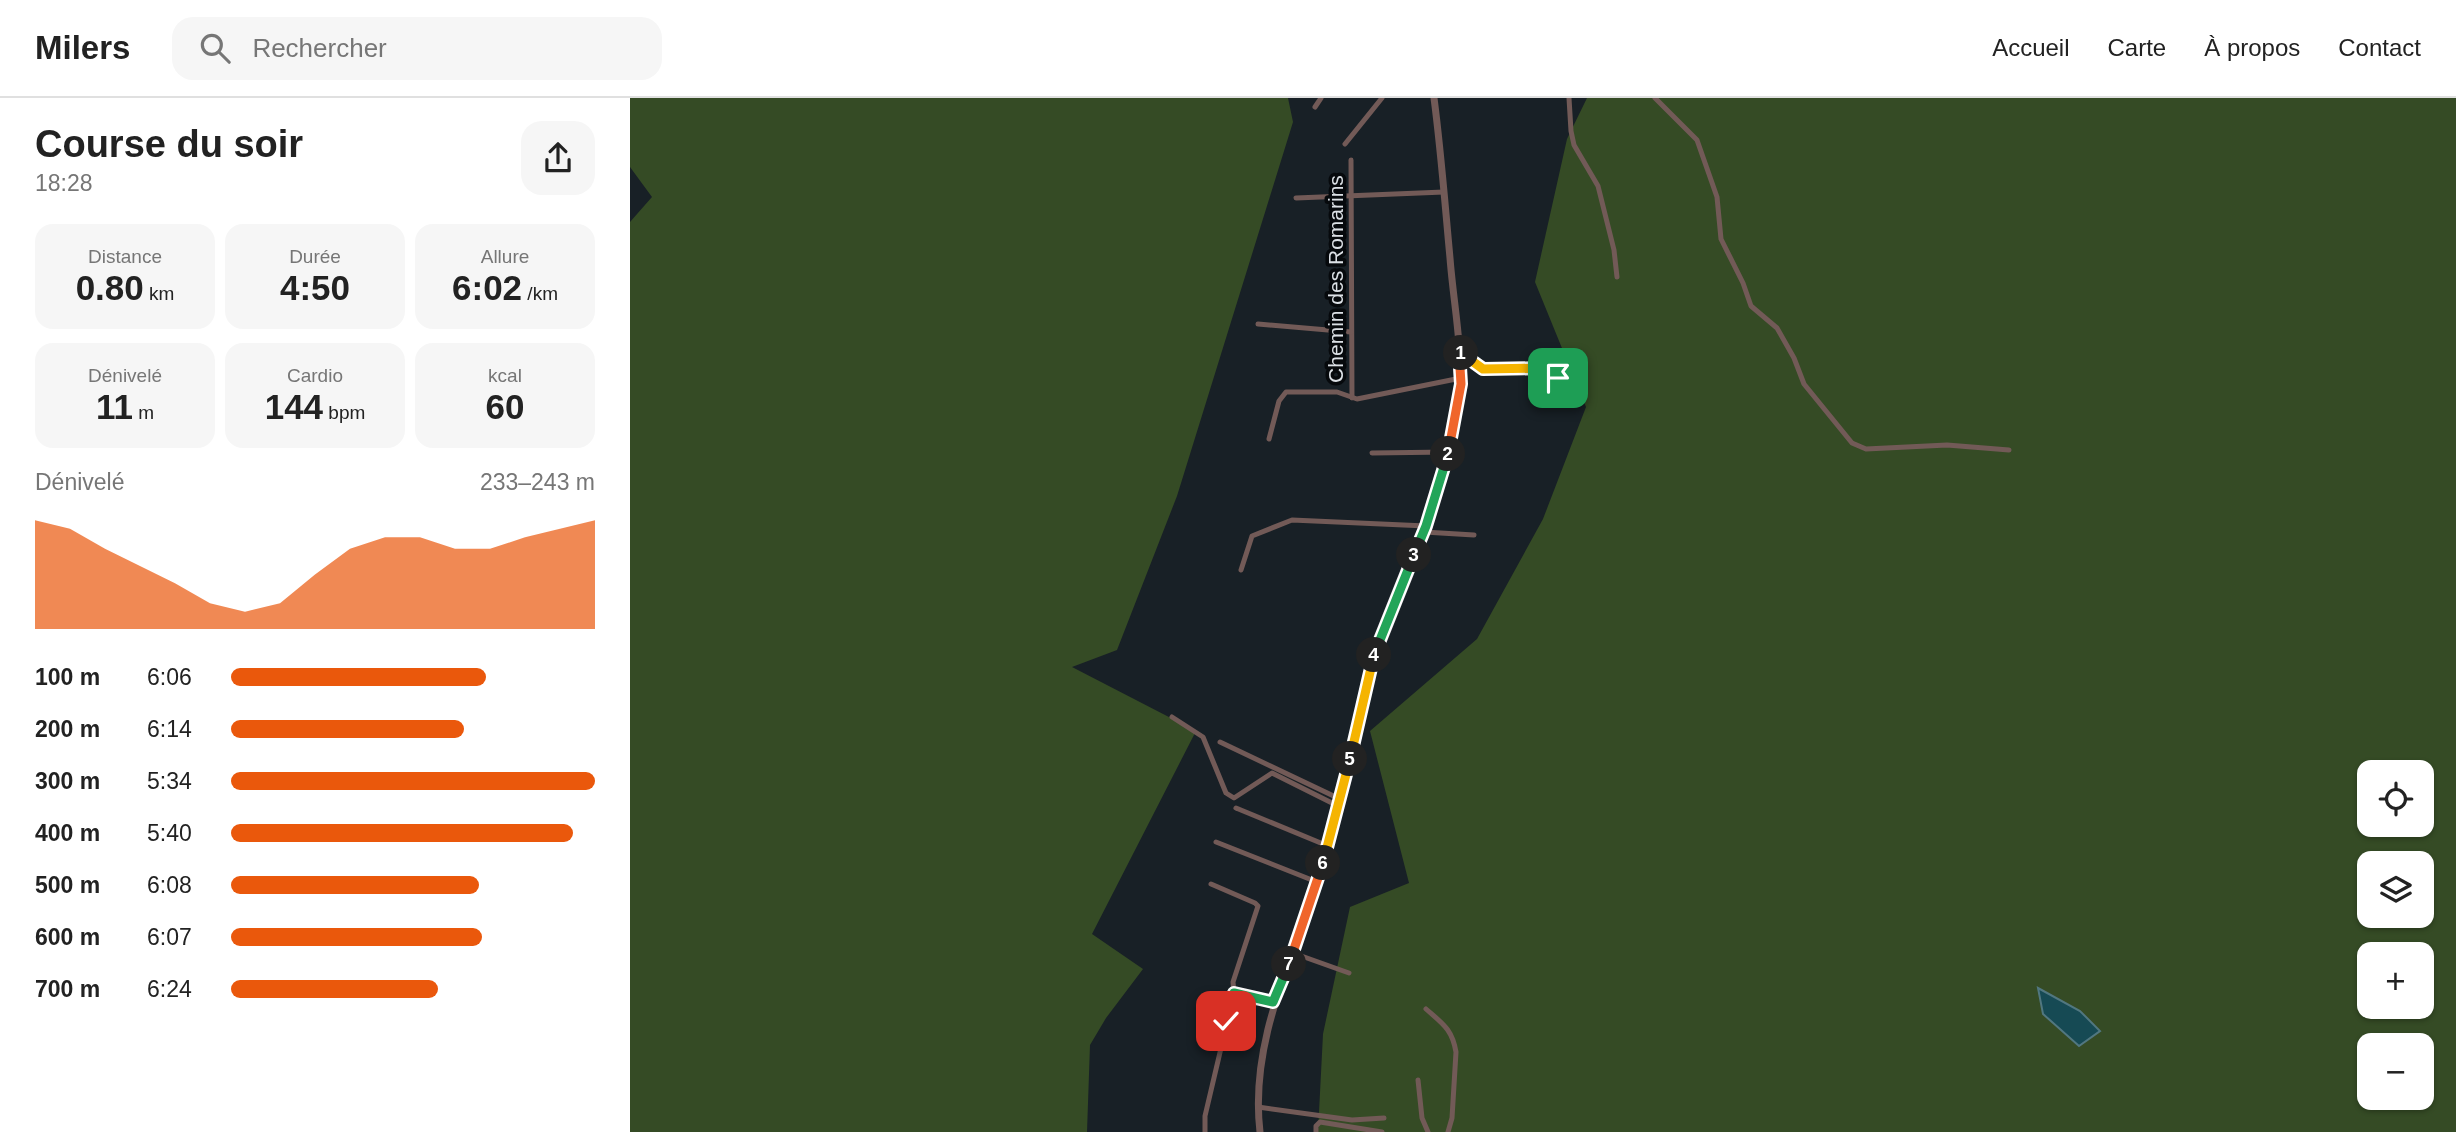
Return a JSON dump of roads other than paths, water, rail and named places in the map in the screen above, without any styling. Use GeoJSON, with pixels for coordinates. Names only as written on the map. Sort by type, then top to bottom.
{"type":"FeatureCollection","features":[{"type":"Feature","properties":{"kind":"street"},"geometry":{"type":"LineString","coordinates":[[1315,107],[1321,98]]}},
{"type":"Feature","properties":{"kind":"street"},"geometry":{"type":"LineString","coordinates":[[1345,144],[1382,98]]}},
{"type":"Feature","properties":{"kind":"street"},"geometry":{"type":"LineString","coordinates":[[1260,1132],[1258,1107],[1262,1058],[1273,1002],[1293,953],[1328,846],[1374,656],[1425,529],[1449,452],[1461,378],[1434,98]]}},
{"type":"Feature","properties":{"kind":"street"},"geometry":{"type":"LineString","coordinates":[[1569,98],[1574,145],[1598,186],[1614,250],[1617,277]]}},
{"type":"Feature","properties":{"kind":"street"},"geometry":{"type":"LineString","coordinates":[[1655,98],[1697,139],[1717,197],[1721,239],[1751,306],[1777,328],[1794,358],[1804,384],[1852,443],[1866,449],[1947,445],[2009,450]]}},
{"type":"Feature","properties":{"kind":"street","name":"Chemin des Romarins"},"geometry":{"type":"LineString","coordinates":[[1352,160],[1352,398]]}},
{"type":"Feature","properties":{"kind":"street"},"geometry":{"type":"LineString","coordinates":[[1296,198],[1444,192]]}},
{"type":"Feature","properties":{"kind":"street"},"geometry":{"type":"LineString","coordinates":[[1258,324],[1351,332]]}},
{"type":"Feature","properties":{"kind":"street"},"geometry":{"type":"LineString","coordinates":[[1459,351],[1483,369],[1550,368],[1558,378]]}},
{"type":"Feature","properties":{"kind":"street","name":"Chemin des Romarins"},"geometry":{"type":"LineString","coordinates":[[1269,439],[1279,401],[1286,392],[1337,392],[1352,398],[1364,398],[1461,378]]}},
{"type":"Feature","properties":{"kind":"street"},"geometry":{"type":"LineString","coordinates":[[1371,453],[1449,452]]}},
{"type":"Feature","properties":{"kind":"street"},"geometry":{"type":"LineString","coordinates":[[1241,570],[1252,536],[1292,520],[1425,529],[1474,536]]}},
{"type":"Feature","properties":{"kind":"street"},"geometry":{"type":"LineString","coordinates":[[1172,717],[1203,737],[1226,793],[1234,798],[1272,773],[1339,802]]}},
{"type":"Feature","properties":{"kind":"street"},"geometry":{"type":"LineString","coordinates":[[1220,742],[1339,802]]}},
{"type":"Feature","properties":{"kind":"street"},"geometry":{"type":"LineString","coordinates":[[1236,808],[1328,846]]}},
{"type":"Feature","properties":{"kind":"street"},"geometry":{"type":"LineString","coordinates":[[1216,842],[1317,881]]}},
{"type":"Feature","properties":{"kind":"street"},"geometry":{"type":"LineString","coordinates":[[1205,1132],[1205,1116],[1234,993],[1233,982],[1258,906],[1211,884]]}},
{"type":"Feature","properties":{"kind":"street"},"geometry":{"type":"LineString","coordinates":[[1293,953],[1349,973]]}},
{"type":"Feature","properties":{"kind":"street"},"geometry":{"type":"LineString","coordinates":[[1234,993],[1273,1002]]}},
{"type":"Feature","properties":{"kind":"street"},"geometry":{"type":"LineString","coordinates":[[1426,1009],[1447,1027],[1456,1052],[1448,1132]]}},
{"type":"Feature","properties":{"kind":"street"},"geometry":{"type":"LineString","coordinates":[[1418,1080],[1422,1118],[1428,1132]]}},
{"type":"Feature","properties":{"kind":"street"},"geometry":{"type":"LineString","coordinates":[[1258,1107],[1352,1120],[1384,1118]]}},
{"type":"Feature","properties":{"kind":"street"},"geometry":{"type":"LineString","coordinates":[[1316,1132],[1316,1126],[1320,1122],[1382,1132]]}},
{"type":"Feature","properties":{"kind":"water"},"geometry":{"type":"Polygon","coordinates":[[[2038,988],[2080,1011],[2100,1031],[2079,1046],[2043,1014],[2038,988]]]}}]}
